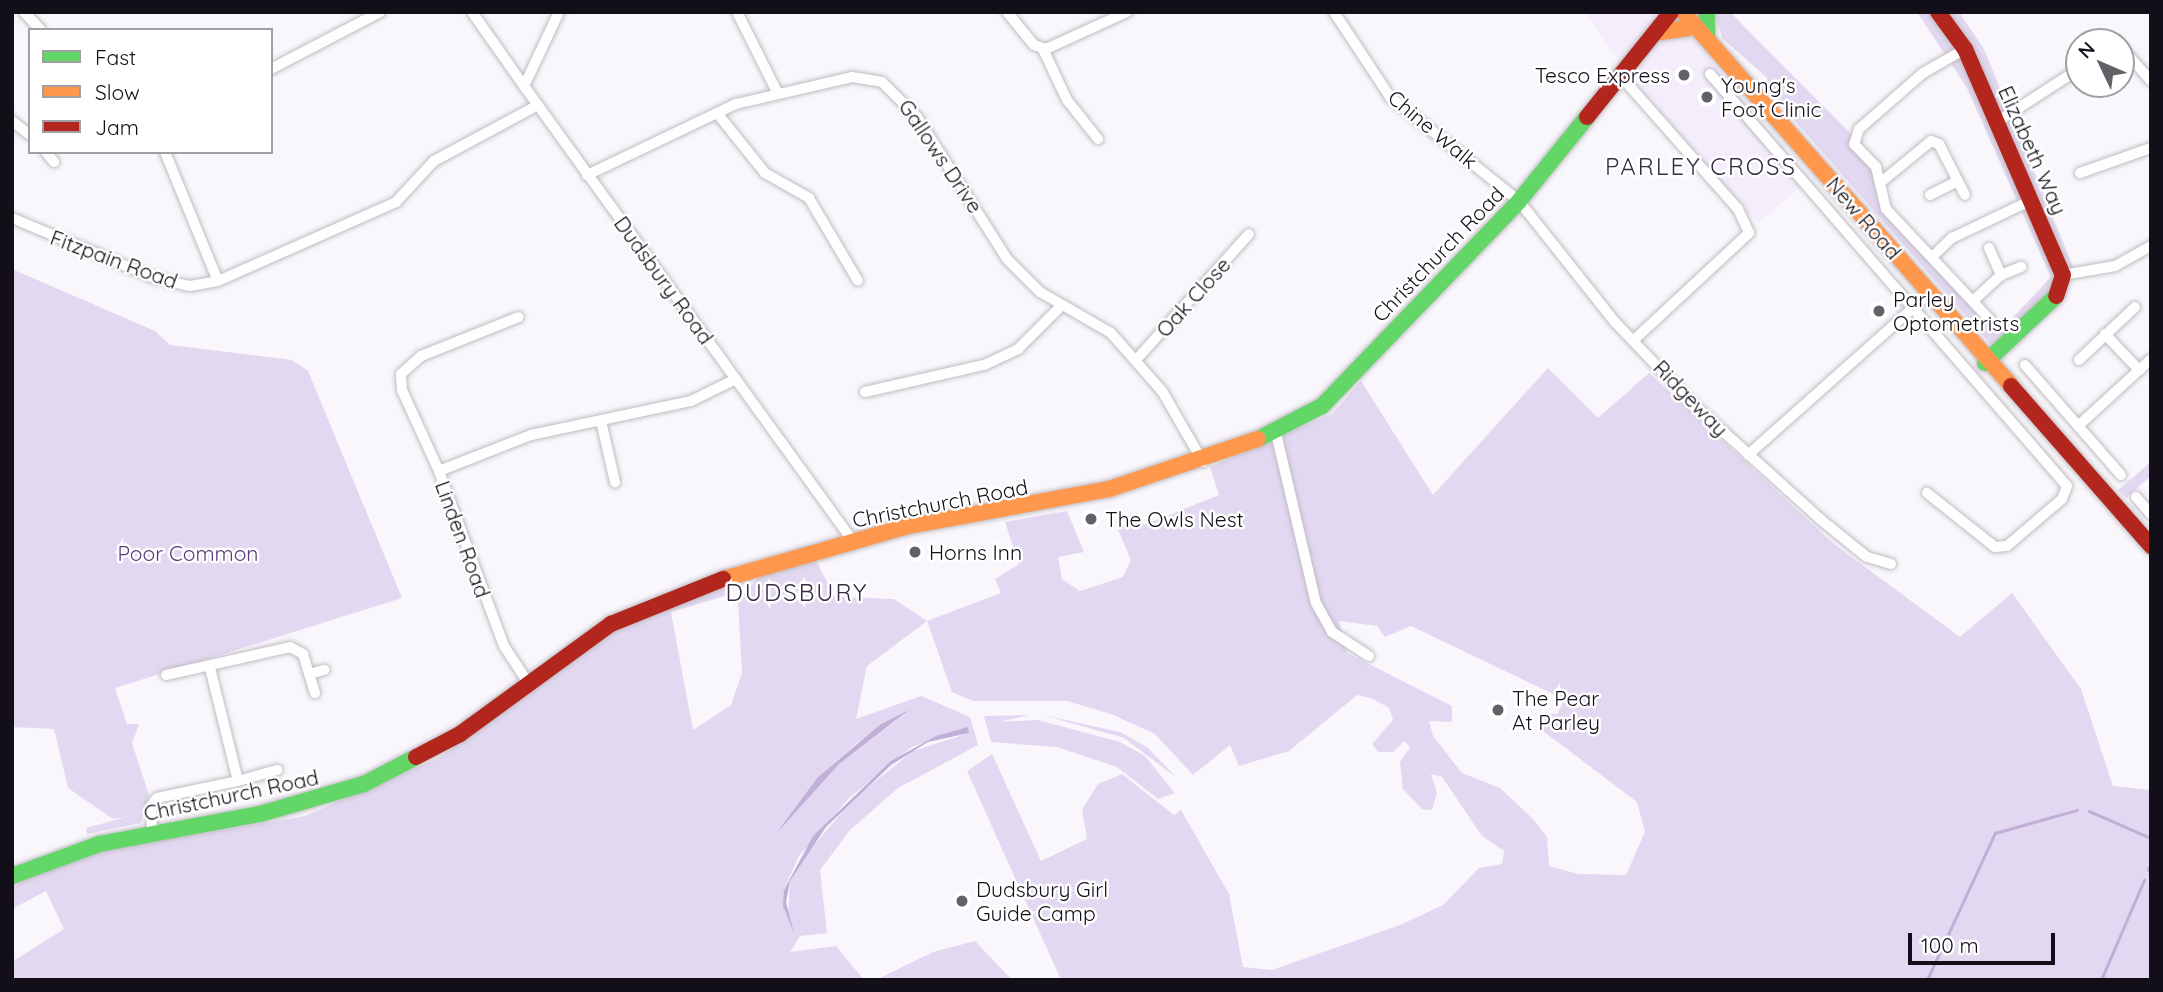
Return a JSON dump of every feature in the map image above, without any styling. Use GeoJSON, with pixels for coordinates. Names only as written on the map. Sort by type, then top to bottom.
{"type":"FeatureCollection","features":[{"type":"Feature","properties":{"kind":"main road","name":"Christchurch Road"},"geometry":{"type":"LineString","coordinates":[[12,876],[99,844],[260,814],[364,784],[435,749],[611,624],[740,572],[852,540],[1044,505],[1203,462],[1276,433],[1322,406],[1519,201],[1618,73],[1647,38],[1674,12]]}},
{"type":"Feature","properties":{"kind":"main road","name":"New Road"},"geometry":{"type":"LineString","coordinates":[[1674,12],[1707,37],[1991,358],[2086,473],[2151,546]]}},
{"type":"Feature","properties":{"kind":"main road"},"geometry":{"type":"LineString","coordinates":[[1707,12],[1707,37]]}},
{"type":"Feature","properties":{"kind":"main road","name":"Elizabeth Way"},"geometry":{"type":"LineString","coordinates":[[1938,12],[1965,49],[2063,275]]}},
{"type":"Feature","properties":{"kind":"main road","name":"New Road"},"geometry":{"type":"LineString","coordinates":[[1686,20],[1816,163]]}},
{"type":"Feature","properties":{"kind":"main road"},"geometry":{"type":"LineString","coordinates":[[1647,38],[1686,20]]}},
{"type":"Feature","properties":{"kind":"main road"},"geometry":{"type":"LineString","coordinates":[[1991,358],[2062,288],[2063,275]]}},
{"type":"Feature","properties":{"kind":"street"},"geometry":{"type":"LineString","coordinates":[[24,12],[39,28]]}},
{"type":"Feature","properties":{"kind":"street"},"geometry":{"type":"LineString","coordinates":[[273,68],[380,12]]}},
{"type":"Feature","properties":{"kind":"street","name":"Dudsbury Road"},"geometry":{"type":"LineString","coordinates":[[472,12],[852,540]]}},
{"type":"Feature","properties":{"kind":"street"},"geometry":{"type":"LineString","coordinates":[[524,86],[559,12]]}},
{"type":"Feature","properties":{"kind":"street"},"geometry":{"type":"LineString","coordinates":[[737,12],[777,92]]}},
{"type":"Feature","properties":{"kind":"street"},"geometry":{"type":"LineString","coordinates":[[1007,12],[1043,49],[1067,100],[1098,139]]}},
{"type":"Feature","properties":{"kind":"street"},"geometry":{"type":"LineString","coordinates":[[1043,49],[1127,12]]}},
{"type":"Feature","properties":{"kind":"street","name":"Chine Walk"},"geometry":{"type":"LineString","coordinates":[[1334,12],[1390,97],[1519,201]]}},
{"type":"Feature","properties":{"kind":"street"},"geometry":{"type":"LineString","coordinates":[[1965,49],[1923,73],[1854,137],[1880,183],[1886,209],[1995,325]]}},
{"type":"Feature","properties":{"kind":"street"},"geometry":{"type":"LineString","coordinates":[[2135,63],[2151,81]]}},
{"type":"Feature","properties":{"kind":"street"},"geometry":{"type":"LineString","coordinates":[[1618,73],[1738,209],[1749,233],[1634,340]]}},
{"type":"Feature","properties":{"kind":"street","name":"New Road"},"geometry":{"type":"LineString","coordinates":[[1710,74],[2067,486],[2062,499],[2007,546],[1995,547],[1927,493]]}},
{"type":"Feature","properties":{"kind":"street","name":"Gallows Drive"},"geometry":{"type":"LineString","coordinates":[[587,174],[717,113],[777,92],[868,77],[892,87],[1007,259],[1061,306],[1098,323],[1136,360],[1175,410],[1203,462]]}},
{"type":"Feature","properties":{"kind":"street"},"geometry":{"type":"LineString","coordinates":[[1997,122],[2065,78]]}},
{"type":"Feature","properties":{"kind":"street","name":"Fitzpain Road"},"geometry":{"type":"LineString","coordinates":[[12,218],[155,278],[190,286],[218,281],[396,202],[434,161],[538,105]]}},
{"type":"Feature","properties":{"kind":"street"},"geometry":{"type":"LineString","coordinates":[[717,113],[765,173],[809,198],[858,281]]}},
{"type":"Feature","properties":{"kind":"street"},"geometry":{"type":"LineString","coordinates":[[12,121],[28,133]]}},
{"type":"Feature","properties":{"kind":"street"},"geometry":{"type":"LineString","coordinates":[[1880,183],[1931,141],[1939,144],[1965,195]]}},
{"type":"Feature","properties":{"kind":"street"},"geometry":{"type":"LineString","coordinates":[[2080,173],[2151,148]]}},
{"type":"Feature","properties":{"kind":"street"},"geometry":{"type":"LineString","coordinates":[[166,154],[218,281]]}},
{"type":"Feature","properties":{"kind":"street"},"geometry":{"type":"LineString","coordinates":[[1930,195],[1958,181]]}},
{"type":"Feature","properties":{"kind":"street"},"geometry":{"type":"LineString","coordinates":[[1932,257],[1952,238],[2032,200]]}},
{"type":"Feature","properties":{"kind":"street","name":"Ridgeway"},"geometry":{"type":"LineString","coordinates":[[1519,201],[1634,340],[1748,455],[1867,557],[1891,564]]}},
{"type":"Feature","properties":{"kind":"street","name":"Oak Close"},"geometry":{"type":"LineString","coordinates":[[1136,360],[1249,234]]}},
{"type":"Feature","properties":{"kind":"street"},"geometry":{"type":"LineString","coordinates":[[2063,275],[2115,266],[2151,246]]}},
{"type":"Feature","properties":{"kind":"street"},"geometry":{"type":"LineString","coordinates":[[1989,248],[2001,275]]}},
{"type":"Feature","properties":{"kind":"street"},"geometry":{"type":"LineString","coordinates":[[1973,301],[2001,275],[2021,267]]}},
{"type":"Feature","properties":{"kind":"street"},"geometry":{"type":"LineString","coordinates":[[1748,455],[1931,293]]}},
{"type":"Feature","properties":{"kind":"street"},"geometry":{"type":"LineString","coordinates":[[865,392],[984,365],[1018,349],[1061,306]]}},
{"type":"Feature","properties":{"kind":"street"},"geometry":{"type":"LineString","coordinates":[[2079,360],[2134,307]]}},
{"type":"Feature","properties":{"kind":"street"},"geometry":{"type":"LineString","coordinates":[[439,471],[402,390],[401,374],[421,356],[519,317]]}},
{"type":"Feature","properties":{"kind":"street"},"geometry":{"type":"LineString","coordinates":[[2078,426],[2146,368],[2105,334]]}},
{"type":"Feature","properties":{"kind":"street"},"geometry":{"type":"LineString","coordinates":[[2025,365],[2121,475]]}},
{"type":"Feature","properties":{"kind":"street","name":"Linden Road"},"geometry":{"type":"LineString","coordinates":[[528,684],[504,646],[439,471],[531,435],[691,401],[736,379]]}},
{"type":"Feature","properties":{"kind":"street"},"geometry":{"type":"LineString","coordinates":[[601,421],[615,482]]}},
{"type":"Feature","properties":{"kind":"street"},"geometry":{"type":"LineString","coordinates":[[1276,433],[1316,603],[1332,632],[1369,656]]}},
{"type":"Feature","properties":{"kind":"street"},"geometry":{"type":"LineString","coordinates":[[2136,497],[2151,514]]}},
{"type":"Feature","properties":{"kind":"street"},"geometry":{"type":"LineString","coordinates":[[166,675],[210,668],[290,647],[303,654],[315,693]]}},
{"type":"Feature","properties":{"kind":"street"},"geometry":{"type":"LineString","coordinates":[[210,668],[238,781]]}},
{"type":"Feature","properties":{"kind":"street"},"geometry":{"type":"LineString","coordinates":[[309,674],[324,670]]}},
{"type":"Feature","properties":{"kind":"street"},"geometry":{"type":"LineString","coordinates":[[152,833],[151,806],[157,798],[277,770]]}},
{"type":"Feature","properties":{"kind":"shaded area"},"geometry":{"type":"Polygon","coordinates":[[[1585,12],[1671,12],[1810,179],[1758,223],[1626,71],[1585,12]]]}},
{"type":"Feature","properties":{"kind":"shaded area"},"geometry":{"type":"Polygon","coordinates":[[[909,710],[838,765],[775,835],[818,777],[881,724],[909,710]]]}},
{"type":"Feature","properties":{"kind":"shaded area"},"geometry":{"type":"Polygon","coordinates":[[[968,727],[969,733],[928,742],[891,765],[826,827],[790,881],[786,902],[794,933],[783,906],[784,890],[813,836],[891,761],[936,736],[968,727]]]}},
{"type":"Feature","properties":{"kind":"green space"},"geometry":{"type":"Polygon","coordinates":[[[1715,12],[1730,12],[1854,137],[1876,167],[1886,209],[2001,330],[2051,277],[1967,88],[1917,12],[1959,12],[1984,49],[2076,274],[1994,348],[1768,89],[1767,78],[1722,38],[1715,12]]]}},
{"type":"Feature","properties":{"kind":"green space","name":"Poor Common"},"geometry":{"type":"Polygon","coordinates":[[[12,269],[155,331],[170,345],[292,360],[308,371],[402,598],[115,688],[127,724],[139,724],[132,743],[149,795],[141,823],[87,834],[86,828],[130,816],[113,819],[68,788],[54,729],[12,727],[12,269]]]}},
{"type":"Feature","properties":{"kind":"green space"},"geometry":{"type":"Polygon","coordinates":[[[1548,368],[1598,418],[1649,373],[1834,544],[1960,637],[2012,593],[2081,689],[2113,786],[2151,790],[2151,980],[1061,980],[967,771],[992,754],[1041,861],[1087,839],[1082,810],[1098,784],[1122,774],[1174,815],[1181,810],[1229,894],[1243,967],[1272,970],[1400,925],[1443,905],[1479,868],[1502,864],[1504,851],[1482,836],[1442,777],[1431,774],[1437,793],[1432,810],[1422,809],[1403,789],[1400,762],[1410,747],[1404,741],[1393,752],[1378,752],[1372,744],[1393,720],[1389,708],[1373,699],[1357,695],[1289,751],[1239,766],[1230,745],[1193,775],[1155,734],[1111,714],[1067,701],[973,701],[952,692],[927,621],[1001,593],[995,579],[1019,564],[1005,522],[1067,511],[1084,552],[1058,557],[1062,579],[1080,591],[1123,577],[1131,560],[1118,530],[1138,514],[1144,525],[1219,495],[1210,467],[1332,414],[1361,381],[1433,495],[1548,368]],[[1339,621],[1347,653],[1452,706],[1452,722],[1429,721],[1433,736],[1462,773],[1500,788],[1533,819],[1547,837],[1549,866],[1578,874],[1626,875],[1645,832],[1637,802],[1539,728],[1542,712],[1557,714],[1562,704],[1553,694],[1411,626],[1385,637],[1377,626],[1339,621]]]}},
{"type":"Feature","properties":{"kind":"green space"},"geometry":{"type":"Polygon","coordinates":[[[2151,462],[2151,476],[2126,498],[2118,490],[2151,462]]]}},
{"type":"Feature","properties":{"kind":"green space"},"geometry":{"type":"Polygon","coordinates":[[[814,557],[835,597],[894,599],[927,621],[867,666],[856,719],[921,696],[970,717],[978,745],[898,788],[850,830],[820,870],[827,933],[800,936],[790,952],[836,946],[864,980],[12,980],[12,962],[64,929],[46,891],[12,909],[12,888],[35,875],[106,850],[305,816],[439,758],[608,635],[725,582],[728,595],[671,612],[693,730],[731,705],[742,673],[738,602],[764,570],[814,557]],[[909,711],[857,743],[818,777],[801,803],[838,765],[909,711]],[[968,727],[912,747],[849,798],[799,856],[784,889],[788,915],[790,881],[801,861],[852,800],[913,751],[969,733],[968,727]]]}},
{"type":"Feature","properties":{"kind":"green space"},"geometry":{"type":"Polygon","coordinates":[[[1029,715],[998,722],[1038,720],[1120,742],[1145,756],[1175,793],[1158,799],[1117,767],[1057,747],[991,742],[984,716],[1029,715]]]}},
{"type":"Feature","properties":{"kind":"green space"},"geometry":{"type":"Polygon","coordinates":[[[1043,715],[1120,732],[1147,747],[1177,778],[1124,738],[1043,715]]]}},
{"type":"Feature","properties":{"kind":"green space"},"geometry":{"type":"Polygon","coordinates":[[[975,941],[1012,980],[876,980],[933,952],[975,941]]]}},
{"type":"Feature","properties":{"kind":"waterway"},"geometry":{"type":"LineString","coordinates":[[1927,980],[1995,833],[2077,810]]}},
{"type":"Feature","properties":{"kind":"waterway"},"geometry":{"type":"LineString","coordinates":[[2089,811],[2151,838]]}},
{"type":"Feature","properties":{"kind":"waterway"},"geometry":{"type":"LineString","coordinates":[[2148,870],[2151,863]]}},
{"type":"Feature","properties":{"kind":"waterway"},"geometry":{"type":"LineString","coordinates":[[2101,980],[2144,880]]}},
{"type":"Feature","properties":{"kind":"traffic: fast"},"geometry":{"type":"LineString","coordinates":[[1707,12],[1707,37]]}},
{"type":"Feature","properties":{"kind":"traffic: fast"},"geometry":{"type":"LineString","coordinates":[[1258,439],[1322,406],[1519,201],[1587,117]]}},
{"type":"Feature","properties":{"kind":"traffic: fast"},"geometry":{"type":"LineString","coordinates":[[1985,363],[2056,296]]}},
{"type":"Feature","properties":{"kind":"traffic: fast"},"geometry":{"type":"LineString","coordinates":[[12,876],[99,844],[260,814],[364,784],[416,757]]}},
{"type":"Feature","properties":{"kind":"traffic: slow"},"geometry":{"type":"LineString","coordinates":[[1683,12],[2011,386]]}},
{"type":"Feature","properties":{"kind":"traffic: slow"},"geometry":{"type":"LineString","coordinates":[[1654,33],[1688,28]]}},
{"type":"Feature","properties":{"kind":"traffic: slow"},"geometry":{"type":"LineString","coordinates":[[723,579],[904,527],[1109,489],[1258,439]]}},
{"type":"Feature","properties":{"kind":"traffic: jam"},"geometry":{"type":"LineString","coordinates":[[1587,117],[1671,12]]}},
{"type":"Feature","properties":{"kind":"traffic: jam"},"geometry":{"type":"LineString","coordinates":[[1938,12],[1965,49],[2063,275],[2056,296]]}},
{"type":"Feature","properties":{"kind":"traffic: jam"},"geometry":{"type":"LineString","coordinates":[[2011,386],[2151,546]]}},
{"type":"Feature","properties":{"kind":"traffic: jam"},"geometry":{"type":"LineString","coordinates":[[416,757],[460,734],[611,624],[723,579]]}},
{"type":"Feature","properties":{"kind":"place","name":"Tesco Express"},"geometry":{"type":"Point","coordinates":[1684,75]}},
{"type":"Feature","properties":{"kind":"place","name":"Young's Foot Clinic"},"geometry":{"type":"Point","coordinates":[1707,97]}},
{"type":"Feature","properties":{"kind":"place","name":"Parley Optometrists"},"geometry":{"type":"Point","coordinates":[1879,311]}},
{"type":"Feature","properties":{"kind":"place","name":"The Owls Nest"},"geometry":{"type":"Point","coordinates":[1091,519]}},
{"type":"Feature","properties":{"kind":"place","name":"Horns Inn"},"geometry":{"type":"Point","coordinates":[915,552]}},
{"type":"Feature","properties":{"kind":"place","name":"The Pear At Parley"},"geometry":{"type":"Point","coordinates":[1498,710]}},
{"type":"Feature","properties":{"kind":"place","name":"Dudsbury Girl Guide Camp"},"geometry":{"type":"Point","coordinates":[962,901]}},
{"type":"Feature","properties":{"kind":"district","name":"PARLEY CROSS"},"geometry":{"type":"Point","coordinates":[1701,167]}},
{"type":"Feature","properties":{"kind":"district","name":"DUDSBURY"},"geometry":{"type":"Point","coordinates":[797,593]}}]}
